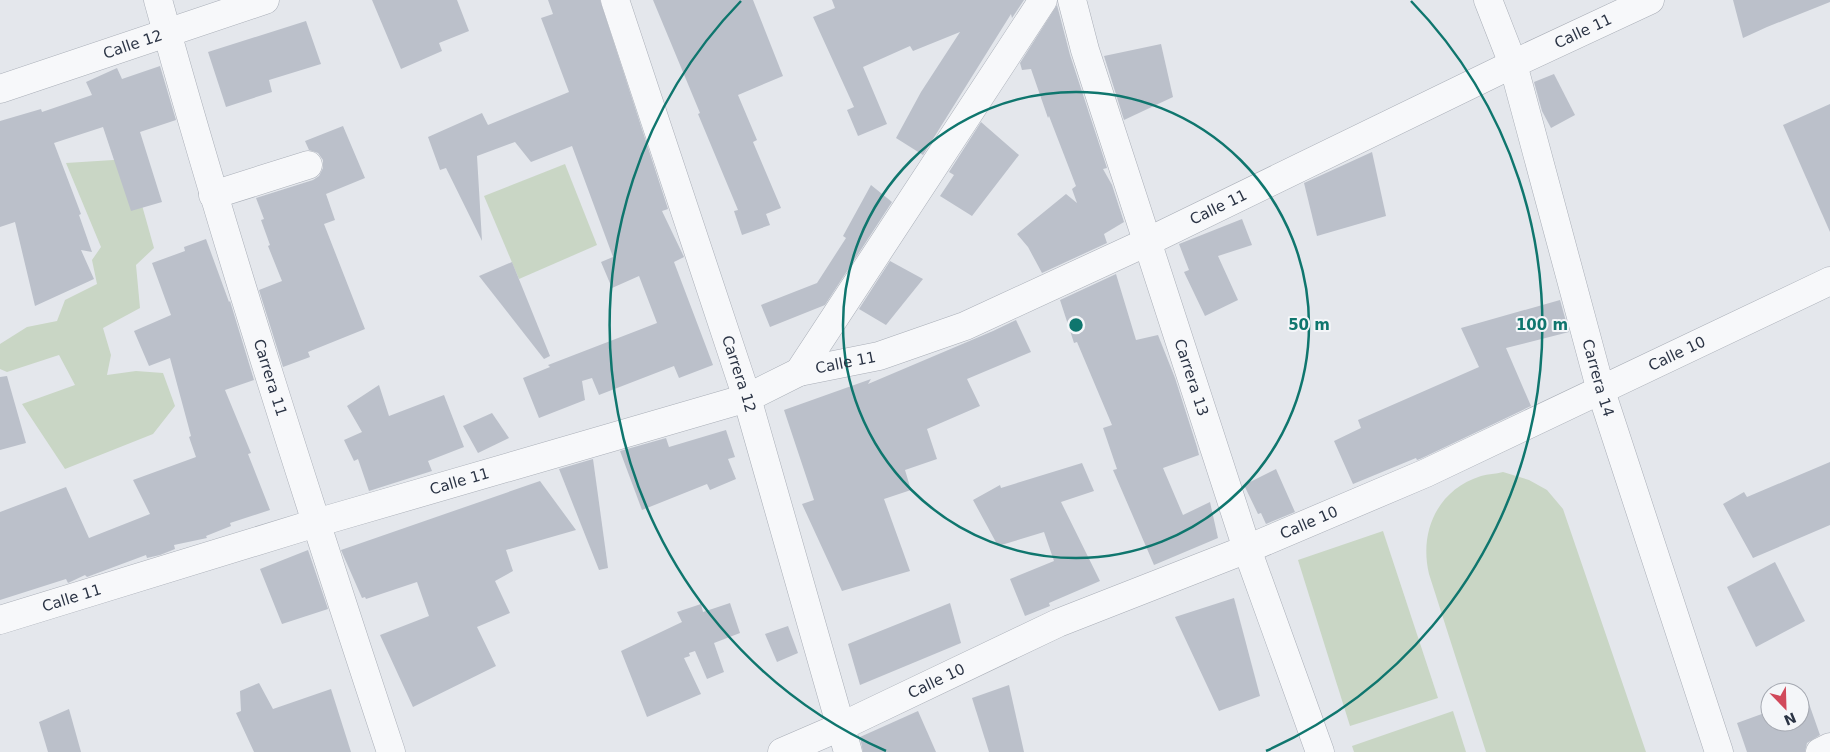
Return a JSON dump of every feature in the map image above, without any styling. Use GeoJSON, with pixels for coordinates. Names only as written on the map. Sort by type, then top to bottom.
{"type":"FeatureCollection","features":[{"type":"Feature","properties":{"kind":"street","name":"Carrera 11"},"geometry":{"type":"LineString","coordinates":[[158,0],[213,194],[316,523],[391,752]]}},
{"type":"Feature","properties":{"kind":"street","name":"Calle 12"},"geometry":{"type":"LineString","coordinates":[[0,89],[265,0]]}},
{"type":"Feature","properties":{"kind":"street","name":"Carrera 12"},"geometry":{"type":"LineString","coordinates":[[615,0],[748,398],[844,740]]}},
{"type":"Feature","properties":{"kind":"street"},"geometry":{"type":"LineString","coordinates":[[800,372],[1043,0]]}},
{"type":"Feature","properties":{"kind":"street","name":"Carrera 13"},"geometry":{"type":"LineString","coordinates":[[1072,0],[1147,242],[1247,549],[1320,752]]}},
{"type":"Feature","properties":{"kind":"street","name":"Carrera 14"},"geometry":{"type":"LineString","coordinates":[[1488,0],[1513,64],[1601,391],[1719,752]]}},
{"type":"Feature","properties":{"kind":"street","name":"Calle 11"},"geometry":{"type":"LineString","coordinates":[[0,620],[316,523],[748,398],[800,372],[879,356],[966,326],[1147,242],[1513,64],[1650,0]]}},
{"type":"Feature","properties":{"kind":"street"},"geometry":{"type":"LineString","coordinates":[[213,194],[308,165]]}},
{"type":"Feature","properties":{"kind":"street","name":"Calle 10"},"geometry":{"type":"LineString","coordinates":[[782,752],[844,740],[1058,623],[1247,549],[1426,473],[1830,281]]}},
{"type":"Feature","properties":{"kind":"street"},"geometry":{"type":"LineString","coordinates":[[1820,752],[1830,747]]}},
{"type":"Feature","properties":{"kind":"green space"},"geometry":{"type":"Polygon","coordinates":[[[129,159],[154,248],[136,265],[140,308],[103,328],[111,355],[107,375],[136,371],[163,373],[175,406],[153,434],[65,469],[22,404],[75,385],[59,355],[7,372],[0,369],[0,344],[27,327],[57,321],[65,300],[97,284],[92,260],[101,247],[66,163],[129,159]]]}},
{"type":"Feature","properties":{"kind":"green space"},"geometry":{"type":"Polygon","coordinates":[[[565,164],[597,245],[519,279],[484,196],[565,164]]]}},
{"type":"Feature","properties":{"kind":"green space"},"geometry":{"type":"Polygon","coordinates":[[[1503,472],[1529,480],[1547,490],[1563,509],[1646,752],[1486,752],[1429,574],[1427,543],[1429,528],[1435,514],[1453,491],[1481,476],[1503,472]]]}},
{"type":"Feature","properties":{"kind":"green space"},"geometry":{"type":"Polygon","coordinates":[[[1383,531],[1438,698],[1350,726],[1298,560],[1383,531]]]}},
{"type":"Feature","properties":{"kind":"green space"},"geometry":{"type":"Polygon","coordinates":[[[1453,711],[1466,752],[1354,752],[1352,746],[1453,711]]]}},
{"type":"Feature","properties":{"kind":"building"},"geometry":{"type":"Polygon","coordinates":[[[372,0],[457,0],[469,31],[439,43],[442,51],[401,69],[372,0]]]}},
{"type":"Feature","properties":{"kind":"building"},"geometry":{"type":"Polygon","coordinates":[[[548,0],[600,0],[668,209],[662,211],[684,257],[674,262],[713,365],[679,378],[674,366],[599,395],[592,378],[582,381],[585,400],[539,418],[523,378],[550,367],[548,365],[657,323],[639,276],[612,288],[601,262],[613,257],[572,146],[531,162],[515,142],[477,156],[482,241],[446,168],[440,170],[428,137],[482,113],[488,125],[569,92],[541,18],[553,14],[548,0]]]}},
{"type":"Feature","properties":{"kind":"building"},"geometry":{"type":"Polygon","coordinates":[[[653,0],[753,0],[783,76],[738,95],[757,140],[753,142],[781,208],[766,214],[770,225],[742,235],[734,211],[738,210],[653,0]]]}},
{"type":"Feature","properties":{"kind":"building"},"geometry":{"type":"Polygon","coordinates":[[[832,0],[1024,0],[1012,18],[1011,14],[923,155],[896,138],[921,92],[960,32],[913,51],[910,46],[863,67],[887,124],[858,136],[847,110],[854,107],[813,17],[835,8],[832,0]]]}},
{"type":"Feature","properties":{"kind":"building"},"geometry":{"type":"Polygon","coordinates":[[[1733,0],[1830,0],[1830,2],[1743,38],[1733,0]]]}},
{"type":"Feature","properties":{"kind":"building"},"geometry":{"type":"Polygon","coordinates":[[[1057,5],[1070,55],[1107,168],[1103,169],[1112,185],[1124,222],[1104,234],[1107,243],[1042,273],[1028,247],[1017,234],[1066,194],[1077,203],[1072,189],[1076,186],[1049,116],[1048,118],[1031,69],[1022,70],[1020,63],[1057,5]]]}},
{"type":"Feature","properties":{"kind":"building"},"geometry":{"type":"Polygon","coordinates":[[[306,21],[321,64],[269,80],[272,92],[226,107],[208,52],[306,21]]]}},
{"type":"Feature","properties":{"kind":"building"},"geometry":{"type":"Polygon","coordinates":[[[1161,44],[1173,97],[1124,120],[1104,56],[1161,44]]]}},
{"type":"Feature","properties":{"kind":"building"},"geometry":{"type":"Polygon","coordinates":[[[160,66],[176,120],[140,132],[162,202],[131,211],[103,127],[54,143],[81,214],[79,215],[92,252],[81,250],[94,279],[35,306],[15,222],[0,227],[0,121],[41,109],[42,112],[92,95],[86,82],[117,68],[122,79],[160,66]]]}},
{"type":"Feature","properties":{"kind":"building"},"geometry":{"type":"Polygon","coordinates":[[[1554,74],[1575,115],[1551,128],[1542,111],[1534,82],[1554,74]]]}},
{"type":"Feature","properties":{"kind":"building"},"geometry":{"type":"Polygon","coordinates":[[[1830,104],[1830,232],[1783,125],[1830,104]]]}},
{"type":"Feature","properties":{"kind":"building"},"geometry":{"type":"Polygon","coordinates":[[[981,122],[1019,155],[972,216],[940,196],[954,175],[949,172],[981,122]]]}},
{"type":"Feature","properties":{"kind":"building"},"geometry":{"type":"Polygon","coordinates":[[[343,126],[365,178],[326,194],[335,220],[324,224],[365,329],[308,352],[310,357],[283,367],[259,290],[282,281],[268,246],[270,245],[261,220],[264,219],[256,198],[313,180],[319,176],[323,168],[323,160],[318,153],[309,150],[305,141],[343,126]]]}},
{"type":"Feature","properties":{"kind":"building"},"geometry":{"type":"Polygon","coordinates":[[[1372,152],[1386,216],[1317,236],[1304,183],[1372,152]]]}},
{"type":"Feature","properties":{"kind":"building"},"geometry":{"type":"Polygon","coordinates":[[[871,185],[892,202],[825,305],[770,327],[761,305],[817,283],[846,238],[843,236],[871,185]]]}},
{"type":"Feature","properties":{"kind":"building"},"geometry":{"type":"Polygon","coordinates":[[[1242,219],[1252,245],[1218,256],[1238,300],[1205,316],[1184,272],[1189,270],[1179,244],[1242,219]]]}},
{"type":"Feature","properties":{"kind":"building"},"geometry":{"type":"Polygon","coordinates":[[[206,239],[230,301],[254,380],[225,390],[251,453],[248,454],[270,510],[230,523],[231,526],[206,536],[207,538],[174,545],[175,549],[160,555],[147,558],[146,555],[87,577],[85,575],[68,583],[66,579],[0,600],[0,512],[66,487],[89,538],[150,514],[133,480],[196,457],[189,437],[191,436],[170,358],[149,366],[134,331],[171,315],[152,263],[185,251],[184,247],[206,239]]]}},
{"type":"Feature","properties":{"kind":"building"},"geometry":{"type":"Polygon","coordinates":[[[890,261],[923,279],[886,325],[859,309],[890,261]]]}},
{"type":"Feature","properties":{"kind":"building"},"geometry":{"type":"Polygon","coordinates":[[[512,262],[550,356],[544,359],[479,276],[512,262]]]}},
{"type":"Feature","properties":{"kind":"building"},"geometry":{"type":"Polygon","coordinates":[[[1116,274],[1136,340],[1158,335],[1175,378],[1199,455],[1163,468],[1183,515],[1210,502],[1218,538],[1154,565],[1113,470],[1117,469],[1103,428],[1112,425],[1077,342],[1074,343],[1060,300],[1116,274]]]}},
{"type":"Feature","properties":{"kind":"building"},"geometry":{"type":"Polygon","coordinates":[[[1560,300],[1569,332],[1506,348],[1531,406],[1420,459],[1417,460],[1416,458],[1353,484],[1334,441],[1361,428],[1358,420],[1479,367],[1461,328],[1560,300]]]}},
{"type":"Feature","properties":{"kind":"building"},"geometry":{"type":"Polygon","coordinates":[[[1016,320],[1031,352],[967,379],[980,406],[927,429],[937,459],[905,470],[911,490],[884,499],[910,571],[842,591],[802,504],[814,500],[784,410],[871,379],[868,384],[1016,320]]]}},
{"type":"Feature","properties":{"kind":"building"},"geometry":{"type":"Polygon","coordinates":[[[7,376],[26,443],[0,450],[0,377],[7,376]]]}},
{"type":"Feature","properties":{"kind":"building"},"geometry":{"type":"Polygon","coordinates":[[[379,385],[389,416],[444,395],[464,447],[428,461],[432,471],[369,491],[358,459],[354,461],[344,440],[362,432],[347,406],[379,385]]]}},
{"type":"Feature","properties":{"kind":"building"},"geometry":{"type":"Polygon","coordinates":[[[492,413],[509,438],[478,453],[463,426],[492,413]]]}},
{"type":"Feature","properties":{"kind":"building"},"geometry":{"type":"Polygon","coordinates":[[[726,430],[735,457],[728,459],[736,479],[710,490],[707,484],[642,510],[620,451],[666,438],[669,447],[726,430]]]}},
{"type":"Feature","properties":{"kind":"building"},"geometry":{"type":"Polygon","coordinates":[[[593,459],[608,568],[599,570],[559,469],[593,459]]]}},
{"type":"Feature","properties":{"kind":"building"},"geometry":{"type":"Polygon","coordinates":[[[1830,462],[1830,525],[1753,558],[1723,504],[1744,492],[1747,497],[1830,462]]]}},
{"type":"Feature","properties":{"kind":"building"},"geometry":{"type":"Polygon","coordinates":[[[1082,463],[1094,491],[1061,502],[1100,581],[1049,603],[1050,606],[1025,616],[1010,579],[1054,561],[1044,532],[998,546],[973,500],[1000,485],[1001,488],[1082,463]]]}},
{"type":"Feature","properties":{"kind":"building"},"geometry":{"type":"Polygon","coordinates":[[[1276,469],[1295,512],[1266,524],[1261,513],[1258,514],[1244,485],[1276,469]]]}},
{"type":"Feature","properties":{"kind":"building"},"geometry":{"type":"Polygon","coordinates":[[[540,481],[576,530],[506,550],[513,571],[495,581],[510,613],[477,627],[496,666],[413,707],[380,635],[429,616],[417,582],[366,599],[365,597],[362,598],[341,550],[540,481]]]}},
{"type":"Feature","properties":{"kind":"building"},"geometry":{"type":"Polygon","coordinates":[[[308,550],[328,609],[282,624],[260,569],[308,550]]]}},
{"type":"Feature","properties":{"kind":"building"},"geometry":{"type":"Polygon","coordinates":[[[1775,562],[1805,621],[1756,647],[1727,587],[1775,562]]]}},
{"type":"Feature","properties":{"kind":"building"},"geometry":{"type":"Polygon","coordinates":[[[1234,598],[1260,696],[1219,711],[1175,617],[1234,598]]]}},
{"type":"Feature","properties":{"kind":"building"},"geometry":{"type":"Polygon","coordinates":[[[730,603],[740,633],[714,643],[724,672],[707,679],[695,651],[689,653],[690,656],[684,658],[701,694],[647,717],[621,651],[682,622],[677,612],[701,604],[703,612],[730,603]]]}},
{"type":"Feature","properties":{"kind":"building"},"geometry":{"type":"Polygon","coordinates":[[[950,603],[961,643],[860,685],[848,644],[950,603]]]}},
{"type":"Feature","properties":{"kind":"building"},"geometry":{"type":"Polygon","coordinates":[[[788,626],[798,653],[777,662],[765,634],[788,626]]]}},
{"type":"Feature","properties":{"kind":"building"},"geometry":{"type":"Polygon","coordinates":[[[259,683],[273,709],[331,689],[351,752],[254,752],[236,713],[241,711],[240,691],[259,683]]]}},
{"type":"Feature","properties":{"kind":"building"},"geometry":{"type":"Polygon","coordinates":[[[1009,685],[1024,752],[989,752],[972,698],[1009,685]]]}},
{"type":"Feature","properties":{"kind":"building"},"geometry":{"type":"Polygon","coordinates":[[[1810,707],[1820,735],[1807,743],[1805,752],[1747,752],[1737,723],[1760,715],[1760,732],[1810,732],[1810,707]]]}},
{"type":"Feature","properties":{"kind":"building"},"geometry":{"type":"Polygon","coordinates":[[[69,709],[81,752],[48,752],[39,722],[69,709]]]}},
{"type":"Feature","properties":{"kind":"building"},"geometry":{"type":"Polygon","coordinates":[[[918,711],[936,752],[863,752],[860,737],[918,711]]]}}]}
